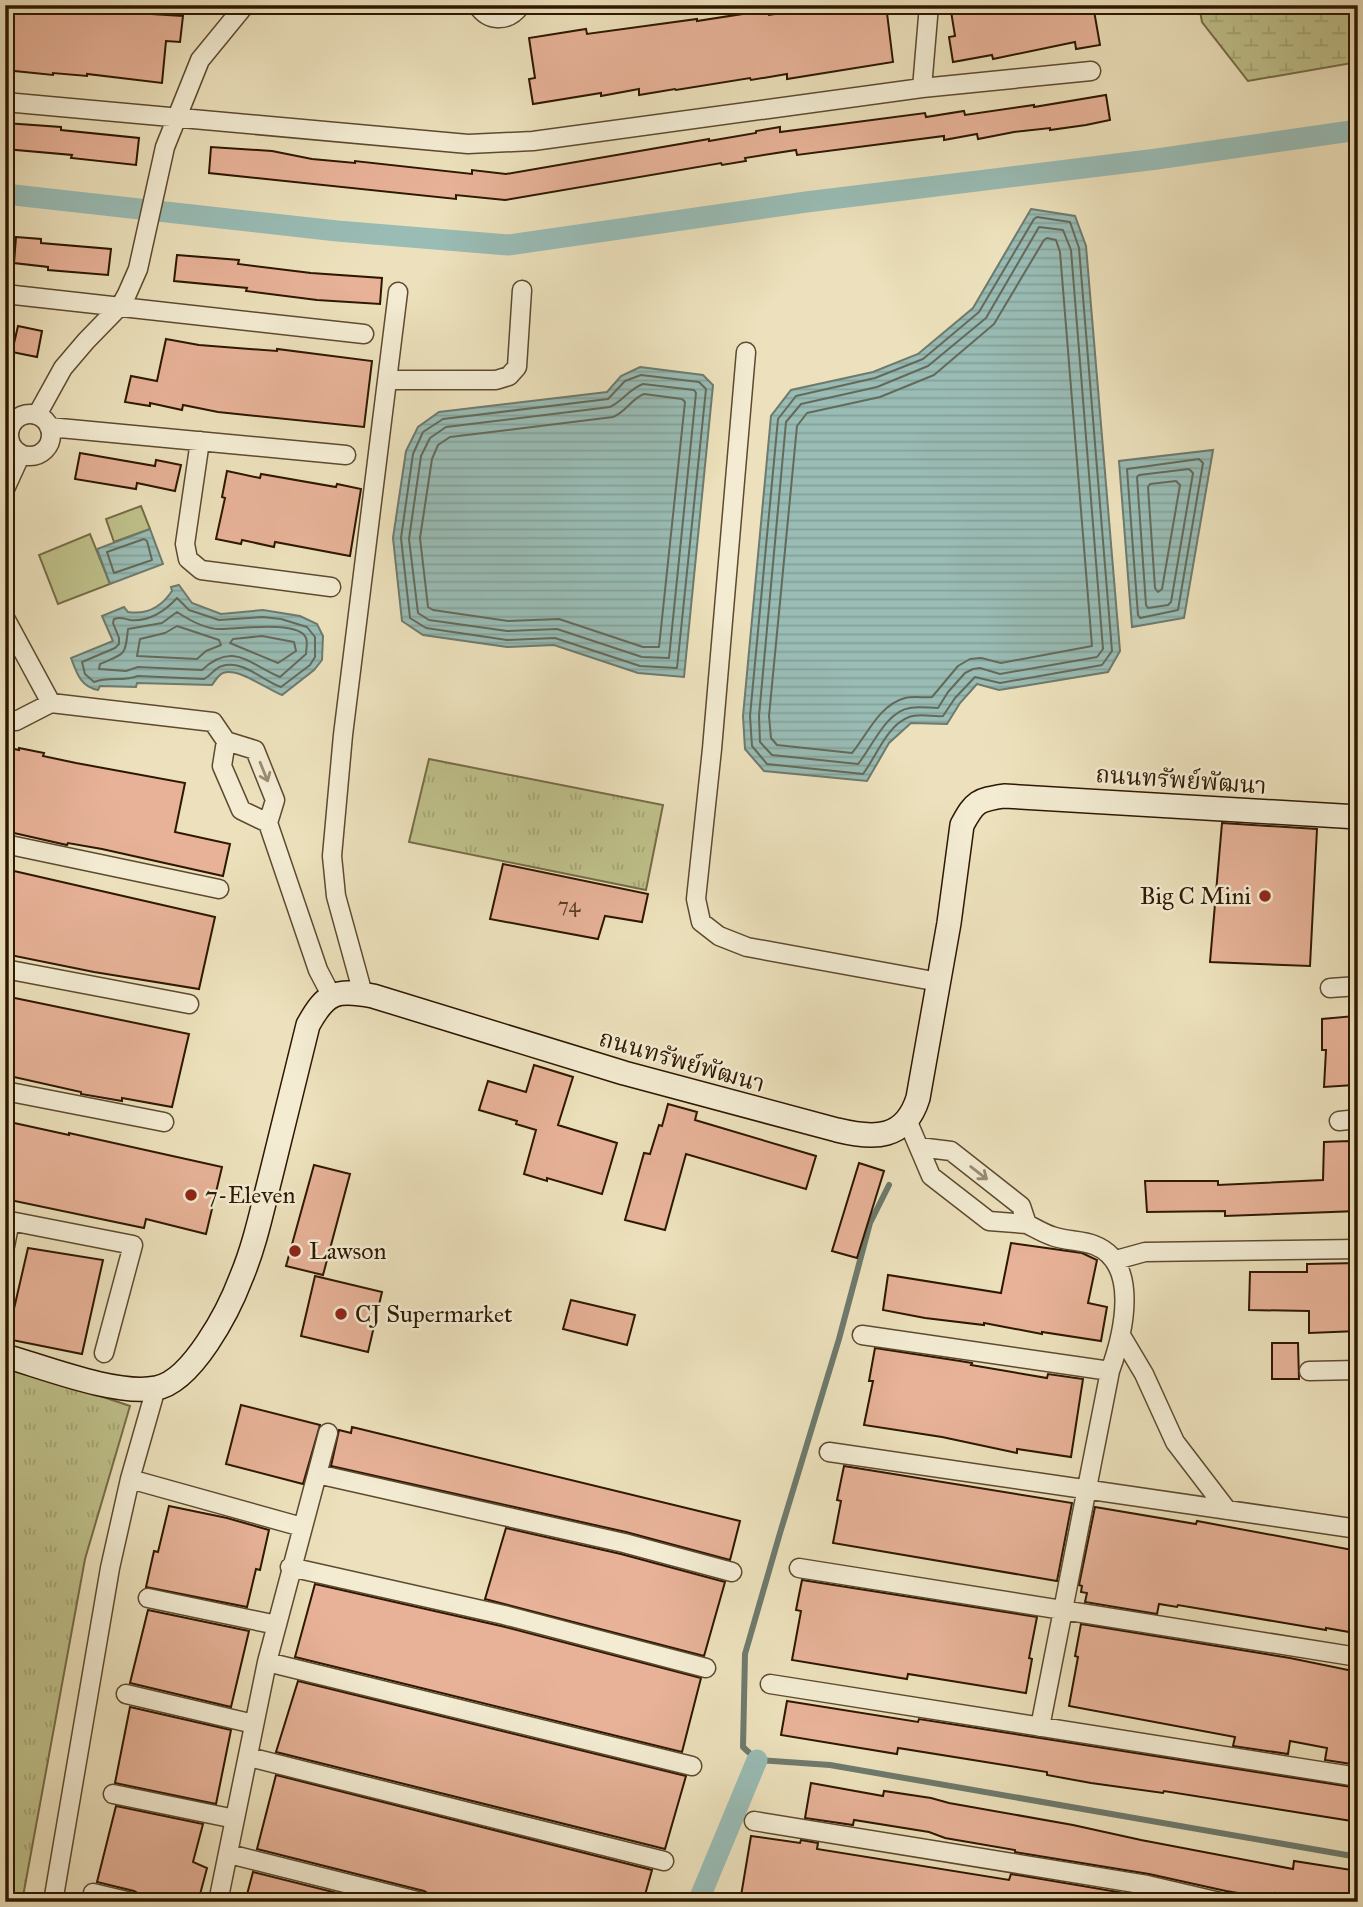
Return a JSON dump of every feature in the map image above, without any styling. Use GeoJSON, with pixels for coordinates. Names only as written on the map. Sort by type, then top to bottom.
{"type":"FeatureCollection","features":[{"type":"Feature","properties":{"kind":"street"},"geometry":{"type":"LineString","coordinates":[[43,421],[63,368],[121,305],[138,269],[165,148],[200,60],[245,5]]}},
{"type":"Feature","properties":{"kind":"street"},"geometry":{"type":"LineString","coordinates":[[477,5],[489,16],[500,19],[509,17],[521,5]]}},
{"type":"Feature","properties":{"kind":"street"},"geometry":{"type":"LineString","coordinates":[[922,88],[929,5]]}},
{"type":"Feature","properties":{"kind":"street"},"geometry":{"type":"LineString","coordinates":[[5,102],[468,144],[533,141],[922,88],[1091,71]]}},
{"type":"Feature","properties":{"kind":"street"},"geometry":{"type":"LineString","coordinates":[[388,380],[496,380],[509,376],[517,367],[522,290]]}},
{"type":"Feature","properties":{"kind":"street"},"geometry":{"type":"LineString","coordinates":[[363,994],[336,896],[332,856],[345,721],[398,292]]}},
{"type":"Feature","properties":{"kind":"street"},"geometry":{"type":"LineString","coordinates":[[5,294],[363,334]]}},
{"type":"Feature","properties":{"kind":"street"},"geometry":{"type":"LineString","coordinates":[[746,352],[712,749],[696,899],[701,922],[719,936],[747,947],[939,982]]}},
{"type":"Feature","properties":{"kind":"street"},"geometry":{"type":"LineString","coordinates":[[43,421],[51,435],[46,448],[35,455],[21,454],[10,441],[7,429],[19,417],[27,414],[43,421],[200,442],[346,455]]}},
{"type":"Feature","properties":{"kind":"street"},"geometry":{"type":"LineString","coordinates":[[200,442],[185,544],[188,559],[201,570],[331,587]]}},
{"type":"Feature","properties":{"kind":"street"},"geometry":{"type":"LineString","coordinates":[[5,489],[21,454]]}},
{"type":"Feature","properties":{"kind":"street"},"geometry":{"type":"LineString","coordinates":[[5,618],[51,703]]}},
{"type":"Feature","properties":{"kind":"street"},"geometry":{"type":"LineString","coordinates":[[5,719],[16,721],[51,703],[213,722],[226,741],[255,750],[275,800],[268,823],[313,957],[331,995],[318,1007],[308,1025],[253,1244],[241,1280],[213,1333],[177,1379],[156,1388],[103,1384],[5,1356]]}},
{"type":"Feature","properties":{"kind":"street"},"geometry":{"type":"LineString","coordinates":[[226,741],[222,765],[241,810],[268,823]]}},
{"type":"Feature","properties":{"kind":"street","name":"ถนนทรัพย์พัฒนา"},"geometry":{"type":"LineString","coordinates":[[331,995],[351,992],[363,994],[624,1073],[861,1136],[884,1135],[908,1122],[918,1098],[939,982],[962,825],[981,799],[1004,796],[1357,819]]}},
{"type":"Feature","properties":{"kind":"street"},"geometry":{"type":"LineString","coordinates":[[5,844],[219,890]]}},
{"type":"Feature","properties":{"kind":"street"},"geometry":{"type":"LineString","coordinates":[[5,969],[189,1003]]}},
{"type":"Feature","properties":{"kind":"street"},"geometry":{"type":"LineString","coordinates":[[1330,988],[1358,986]]}},
{"type":"Feature","properties":{"kind":"street"},"geometry":{"type":"LineString","coordinates":[[5,1091],[164,1122]]}},
{"type":"Feature","properties":{"kind":"street"},"geometry":{"type":"LineString","coordinates":[[1339,1121],[1358,1119]]}},
{"type":"Feature","properties":{"kind":"street"},"geometry":{"type":"LineString","coordinates":[[908,1122],[931,1176],[989,1222],[1027,1224],[1052,1237],[1095,1245],[1116,1260],[1124,1279],[1122,1337],[1110,1371],[1040,1727]]}},
{"type":"Feature","properties":{"kind":"street"},"geometry":{"type":"LineString","coordinates":[[919,1147],[951,1152],[1021,1206],[1027,1224]]}},
{"type":"Feature","properties":{"kind":"street"},"geometry":{"type":"LineString","coordinates":[[5,1246],[8,1220],[133,1245],[104,1353]]}},
{"type":"Feature","properties":{"kind":"street"},"geometry":{"type":"LineString","coordinates":[[1116,1260],[1145,1252],[1358,1249]]}},
{"type":"Feature","properties":{"kind":"street"},"geometry":{"type":"LineString","coordinates":[[862,1335],[1110,1371]]}},
{"type":"Feature","properties":{"kind":"street"},"geometry":{"type":"LineString","coordinates":[[1122,1337],[1144,1374],[1175,1442],[1227,1510]]}},
{"type":"Feature","properties":{"kind":"street"},"geometry":{"type":"LineString","coordinates":[[1309,1371],[1358,1370]]}},
{"type":"Feature","properties":{"kind":"street"},"geometry":{"type":"LineString","coordinates":[[53,1902],[110,1568],[130,1479],[156,1388]]}},
{"type":"Feature","properties":{"kind":"street"},"geometry":{"type":"LineString","coordinates":[[218,1902],[267,1662],[290,1567],[328,1433]]}},
{"type":"Feature","properties":{"kind":"street"},"geometry":{"type":"LineString","coordinates":[[829,1452],[1358,1529]]}},
{"type":"Feature","properties":{"kind":"street"},"geometry":{"type":"LineString","coordinates":[[317,1474],[624,1543],[732,1572]]}},
{"type":"Feature","properties":{"kind":"street"},"geometry":{"type":"LineString","coordinates":[[130,1479],[302,1527]]}},
{"type":"Feature","properties":{"kind":"street"},"geometry":{"type":"LineString","coordinates":[[290,1567],[504,1615],[706,1668]]}},
{"type":"Feature","properties":{"kind":"street"},"geometry":{"type":"LineString","coordinates":[[799,1568],[1358,1657]]}},
{"type":"Feature","properties":{"kind":"street"},"geometry":{"type":"LineString","coordinates":[[148,1598],[277,1626]]}},
{"type":"Feature","properties":{"kind":"street"},"geometry":{"type":"LineString","coordinates":[[267,1662],[692,1766]]}},
{"type":"Feature","properties":{"kind":"street"},"geometry":{"type":"LineString","coordinates":[[770,1684],[1358,1777]]}},
{"type":"Feature","properties":{"kind":"street"},"geometry":{"type":"LineString","coordinates":[[126,1694],[254,1724]]}},
{"type":"Feature","properties":{"kind":"street"},"geometry":{"type":"LineString","coordinates":[[248,1757],[664,1861]]}},
{"type":"Feature","properties":{"kind":"street"},"geometry":{"type":"LineString","coordinates":[[113,1794],[235,1818]]}},
{"type":"Feature","properties":{"kind":"street"},"geometry":{"type":"LineString","coordinates":[[754,1821],[1146,1893],[1220,1902]]}},
{"type":"Feature","properties":{"kind":"street"},"geometry":{"type":"LineString","coordinates":[[229,1854],[421,1902]]}},
{"type":"Feature","properties":{"kind":"street"},"geometry":{"type":"LineString","coordinates":[[93,1893],[131,1902]]}},
{"type":"Feature","properties":{"kind":"green space"},"geometry":{"type":"Polygon","coordinates":[[[1199,5],[1358,5],[1358,62],[1248,81],[1202,22],[1199,5]]]}},
{"type":"Feature","properties":{"kind":"green space"},"geometry":{"type":"Polygon","coordinates":[[[141,506],[150,529],[114,542],[106,519],[141,506]]]}},
{"type":"Feature","properties":{"kind":"green space"},"geometry":{"type":"Polygon","coordinates":[[[90,534],[110,584],[58,604],[39,555],[90,534]]]}},
{"type":"Feature","properties":{"kind":"green space"},"geometry":{"type":"Polygon","coordinates":[[[429,759],[663,805],[646,890],[409,842],[429,759]]]}},
{"type":"Feature","properties":{"kind":"green space"},"geometry":{"type":"Polygon","coordinates":[[[5,1364],[130,1406],[85,1559],[22,1902],[5,1902],[5,1364]]]}},
{"type":"Feature","properties":{"kind":"water"},"geometry":{"type":"Polygon","coordinates":[[[1031,209],[1075,216],[1086,246],[1120,651],[1108,672],[999,690],[977,684],[960,703],[947,724],[911,723],[889,743],[867,781],[764,771],[745,749],[743,716],[771,416],[791,390],[873,372],[918,354],[973,308],[1031,209]]]}},
{"type":"Feature","properties":{"kind":"water"},"geometry":{"type":"Polygon","coordinates":[[[640,367],[703,375],[713,385],[684,677],[638,673],[554,645],[507,647],[423,635],[402,621],[393,538],[406,451],[418,427],[439,412],[607,392],[621,376],[640,367]]]}},
{"type":"Feature","properties":{"kind":"water"},"geometry":{"type":"Polygon","coordinates":[[[1213,450],[1184,618],[1132,627],[1119,461],[1213,450]]]}},
{"type":"Feature","properties":{"kind":"water"},"geometry":{"type":"Polygon","coordinates":[[[150,529],[163,564],[110,584],[97,549],[150,529]]]}},
{"type":"Feature","properties":{"kind":"water"},"geometry":{"type":"Polygon","coordinates":[[[179,585],[192,603],[221,614],[263,610],[300,616],[317,624],[323,636],[322,660],[314,670],[282,695],[245,676],[229,672],[221,674],[212,685],[137,683],[136,687],[100,686],[98,690],[87,686],[71,658],[113,641],[102,616],[124,607],[128,612],[148,611],[164,601],[172,591],[171,587],[179,585]]]}},
{"type":"Feature","properties":{"kind":"building"},"geometry":{"type":"Polygon","coordinates":[[[7,5],[183,16],[180,42],[166,41],[162,83],[87,74],[53,75],[5,70],[7,5]]]}},
{"type":"Feature","properties":{"kind":"building"},"geometry":{"type":"Polygon","coordinates":[[[840,5],[886,5],[893,62],[787,79],[787,74],[639,95],[639,89],[533,104],[529,79],[535,78],[529,38],[586,29],[587,34],[768,10],[769,15],[840,5]]]}},
{"type":"Feature","properties":{"kind":"building"},"geometry":{"type":"Polygon","coordinates":[[[950,5],[1093,5],[1100,45],[1076,49],[1075,42],[993,59],[992,55],[953,62],[949,37],[955,36],[950,5]]]}},
{"type":"Feature","properties":{"kind":"building"},"geometry":{"type":"Polygon","coordinates":[[[1106,95],[1110,120],[1086,125],[1014,132],[978,139],[977,134],[944,140],[944,136],[797,155],[796,150],[745,158],[746,161],[505,200],[456,195],[456,199],[209,173],[211,147],[272,151],[312,159],[472,174],[472,170],[506,174],[780,127],[780,132],[925,113],[926,117],[964,111],[965,115],[1106,95]]]}},
{"type":"Feature","properties":{"kind":"building"},"geometry":{"type":"Polygon","coordinates":[[[5,123],[61,127],[61,130],[139,138],[136,165],[71,158],[72,155],[5,149],[5,123]]]}},
{"type":"Feature","properties":{"kind":"building"},"geometry":{"type":"Polygon","coordinates":[[[16,237],[41,239],[41,243],[111,249],[108,275],[48,270],[48,267],[14,263],[16,237]]]}},
{"type":"Feature","properties":{"kind":"building"},"geometry":{"type":"Polygon","coordinates":[[[177,255],[239,260],[238,264],[311,273],[382,278],[380,304],[317,300],[246,291],[247,288],[174,281],[177,255]]]}},
{"type":"Feature","properties":{"kind":"building"},"geometry":{"type":"Polygon","coordinates":[[[18,326],[42,331],[37,357],[12,352],[18,326]]]}},
{"type":"Feature","properties":{"kind":"building"},"geometry":{"type":"Polygon","coordinates":[[[166,339],[199,345],[277,349],[372,361],[364,427],[218,412],[183,405],[182,410],[150,403],[150,406],[125,402],[131,376],[157,381],[166,339]]]}},
{"type":"Feature","properties":{"kind":"building"},"geometry":{"type":"Polygon","coordinates":[[[80,453],[155,466],[156,460],[181,465],[175,491],[137,483],[136,489],[75,479],[80,453]]]}},
{"type":"Feature","properties":{"kind":"building"},"geometry":{"type":"Polygon","coordinates":[[[227,471],[260,478],[261,474],[361,489],[350,556],[275,542],[274,547],[242,540],[241,544],[216,539],[225,498],[222,497],[227,471]]]}},
{"type":"Feature","properties":{"kind":"building"},"geometry":{"type":"Polygon","coordinates":[[[5,747],[185,783],[175,832],[230,844],[223,876],[5,831],[5,747]]]}},
{"type":"Feature","properties":{"kind":"building","name":"Big C Mini"},"geometry":{"type":"Polygon","coordinates":[[[1222,823],[1317,829],[1310,966],[1210,962],[1222,823]]]}},
{"type":"Feature","properties":{"kind":"building"},"geometry":{"type":"Polygon","coordinates":[[[503,864],[648,894],[642,922],[605,916],[598,939],[490,919],[503,864]]]}},
{"type":"Feature","properties":{"kind":"building"},"geometry":{"type":"Polygon","coordinates":[[[14,871],[215,917],[199,989],[5,954],[5,914],[14,871]]]}},
{"type":"Feature","properties":{"kind":"building"},"geometry":{"type":"Polygon","coordinates":[[[5,996],[189,1034],[172,1107],[81,1094],[5,1075],[5,996]]]}},
{"type":"Feature","properties":{"kind":"building"},"geometry":{"type":"Polygon","coordinates":[[[1354,1016],[1354,1085],[1324,1087],[1326,1050],[1322,1050],[1322,1019],[1354,1016]]]}},
{"type":"Feature","properties":{"kind":"building"},"geometry":{"type":"Polygon","coordinates":[[[534,1065],[573,1077],[558,1125],[617,1143],[602,1194],[524,1174],[536,1130],[516,1124],[517,1121],[479,1110],[488,1081],[526,1092],[534,1065]]]}},
{"type":"Feature","properties":{"kind":"building"},"geometry":{"type":"Polygon","coordinates":[[[668,1104],[697,1112],[695,1120],[816,1156],[806,1189],[686,1154],[665,1230],[625,1220],[644,1153],[650,1154],[668,1104]]]}},
{"type":"Feature","properties":{"kind":"building"},"geometry":{"type":"Polygon","coordinates":[[[5,1121],[222,1167],[206,1234],[146,1219],[144,1228],[5,1199],[5,1121]]]}},
{"type":"Feature","properties":{"kind":"building"},"geometry":{"type":"Polygon","coordinates":[[[1349,1141],[1349,1181],[1358,1180],[1358,1211],[1225,1216],[1225,1211],[1147,1212],[1145,1181],[1218,1181],[1218,1185],[1323,1180],[1324,1142],[1349,1141]]]}},
{"type":"Feature","properties":{"kind":"building"},"geometry":{"type":"Polygon","coordinates":[[[859,1163],[884,1171],[857,1258],[832,1251],[859,1163]]]}},
{"type":"Feature","properties":{"kind":"building"},"geometry":{"type":"Polygon","coordinates":[[[314,1165],[350,1174],[323,1275],[286,1266],[314,1165]]]}},
{"type":"Feature","properties":{"kind":"building"},"geometry":{"type":"Polygon","coordinates":[[[1011,1243],[1082,1253],[1097,1260],[1088,1303],[1107,1307],[1101,1341],[883,1310],[888,1275],[1001,1293],[1011,1243]]]}},
{"type":"Feature","properties":{"kind":"building"},"geometry":{"type":"Polygon","coordinates":[[[28,1248],[103,1260],[82,1354],[7,1339],[28,1248]]]}},
{"type":"Feature","properties":{"kind":"building"},"geometry":{"type":"Polygon","coordinates":[[[1358,1263],[1358,1331],[1309,1333],[1309,1311],[1249,1310],[1250,1272],[1307,1272],[1307,1264],[1358,1263]]]}},
{"type":"Feature","properties":{"kind":"building","name":"CJ Supermarket"},"geometry":{"type":"Polygon","coordinates":[[[315,1276],[382,1292],[368,1352],[301,1336],[315,1276]]]}},
{"type":"Feature","properties":{"kind":"building"},"geometry":{"type":"Polygon","coordinates":[[[571,1300],[635,1315],[627,1345],[563,1329],[571,1300]]]}},
{"type":"Feature","properties":{"kind":"building"},"geometry":{"type":"Polygon","coordinates":[[[1272,1343],[1298,1343],[1299,1379],[1272,1379],[1272,1343]]]}},
{"type":"Feature","properties":{"kind":"building"},"geometry":{"type":"Polygon","coordinates":[[[875,1348],[1047,1378],[1048,1374],[1083,1379],[1071,1457],[1017,1449],[1017,1453],[942,1437],[864,1425],[873,1381],[869,1381],[875,1348]]]}},
{"type":"Feature","properties":{"kind":"building"},"geometry":{"type":"Polygon","coordinates":[[[241,1405],[320,1425],[303,1484],[226,1464],[241,1405]]]}},
{"type":"Feature","properties":{"kind":"building"},"geometry":{"type":"Polygon","coordinates":[[[352,1427],[740,1521],[730,1560],[626,1532],[331,1466],[339,1430],[351,1433],[352,1427]]]}},
{"type":"Feature","properties":{"kind":"building"},"geometry":{"type":"Polygon","coordinates":[[[844,1466],[1072,1503],[1057,1581],[833,1543],[841,1501],[837,1500],[844,1466]]]}},
{"type":"Feature","properties":{"kind":"building"},"geometry":{"type":"Polygon","coordinates":[[[169,1506],[269,1530],[260,1570],[256,1569],[247,1607],[146,1587],[154,1551],[158,1552],[169,1506]]]}},
{"type":"Feature","properties":{"kind":"building"},"geometry":{"type":"Polygon","coordinates":[[[1095,1507],[1196,1524],[1197,1521],[1358,1551],[1358,1620],[1355,1633],[1178,1605],[1159,1604],[1157,1614],[1085,1602],[1087,1593],[1081,1592],[1082,1586],[1079,1585],[1095,1507]]]}},
{"type":"Feature","properties":{"kind":"building"},"geometry":{"type":"Polygon","coordinates":[[[506,1528],[621,1554],[725,1582],[704,1656],[485,1599],[506,1528]]]}},
{"type":"Feature","properties":{"kind":"building"},"geometry":{"type":"Polygon","coordinates":[[[802,1580],[1037,1617],[1026,1693],[908,1674],[907,1679],[792,1660],[801,1611],[796,1610],[802,1580]]]}},
{"type":"Feature","properties":{"kind":"building"},"geometry":{"type":"Polygon","coordinates":[[[315,1584],[501,1626],[701,1678],[682,1752],[295,1657],[315,1584]]]}},
{"type":"Feature","properties":{"kind":"building"},"geometry":{"type":"Polygon","coordinates":[[[148,1610],[249,1631],[231,1707],[130,1683],[148,1610]]]}},
{"type":"Feature","properties":{"kind":"building"},"geometry":{"type":"Polygon","coordinates":[[[1081,1624],[1290,1658],[1358,1672],[1358,1765],[1325,1760],[1327,1748],[1290,1741],[1288,1754],[1233,1746],[1235,1737],[1069,1706],[1081,1624]]]}},
{"type":"Feature","properties":{"kind":"building"},"geometry":{"type":"Polygon","coordinates":[[[298,1681],[686,1776],[665,1849],[276,1752],[298,1681]]]}},
{"type":"Feature","properties":{"kind":"building"},"geometry":{"type":"Polygon","coordinates":[[[787,1701],[1358,1788],[1358,1822],[1164,1791],[1091,1783],[1047,1775],[1047,1772],[898,1748],[897,1754],[781,1735],[787,1701]]]}},
{"type":"Feature","properties":{"kind":"building"},"geometry":{"type":"Polygon","coordinates":[[[130,1707],[231,1730],[216,1804],[115,1783],[130,1707]]]}},
{"type":"Feature","properties":{"kind":"building"},"geometry":{"type":"Polygon","coordinates":[[[276,1775],[652,1870],[643,1902],[432,1902],[429,1894],[424,1891],[257,1849],[276,1775]]]}},
{"type":"Feature","properties":{"kind":"building"},"geometry":{"type":"Polygon","coordinates":[[[811,1783],[883,1796],[884,1791],[931,1798],[1293,1869],[1294,1861],[1358,1871],[1358,1902],[1331,1902],[1275,1893],[1274,1899],[1149,1874],[1015,1852],[945,1838],[929,1832],[854,1820],[853,1825],[805,1818],[811,1783]]]}},
{"type":"Feature","properties":{"kind":"building"},"geometry":{"type":"Polygon","coordinates":[[[116,1806],[203,1824],[193,1862],[207,1868],[198,1902],[142,1902],[139,1894],[134,1891],[97,1882],[116,1806]]]}},
{"type":"Feature","properties":{"kind":"building"},"geometry":{"type":"Polygon","coordinates":[[[751,1836],[800,1843],[801,1840],[818,1843],[817,1849],[1009,1880],[1011,1874],[1124,1893],[1122,1902],[740,1902],[751,1836]]]}},
{"type":"Feature","properties":{"kind":"building"},"geometry":{"type":"Polygon","coordinates":[[[253,1872],[373,1902],[245,1902],[253,1872]]]}},
{"type":"Feature","properties":{"kind":"waterway"},"geometry":{"type":"LineString","coordinates":[[5,194],[337,231],[508,245],[806,202],[1157,159],[1358,130]]}},
{"type":"Feature","properties":{"kind":"waterway"},"geometry":{"type":"LineString","coordinates":[[889,1185],[870,1223],[839,1339],[745,1654],[743,1747],[757,1760],[830,1765],[1358,1857]]}},
{"type":"Feature","properties":{"kind":"waterway"},"geometry":{"type":"LineString","coordinates":[[698,1902],[757,1760]]}},
{"type":"Feature","properties":{"kind":"place","name":"Big C Mini"},"geometry":{"type":"Point","coordinates":[1265,896]}},
{"type":"Feature","properties":{"kind":"place","name":"7-Eleven"},"geometry":{"type":"Point","coordinates":[191,1195]}},
{"type":"Feature","properties":{"kind":"place","name":"Lawson"},"geometry":{"type":"Point","coordinates":[295,1251]}},
{"type":"Feature","properties":{"kind":"place","name":"CJ Supermarket"},"geometry":{"type":"Point","coordinates":[341,1314]}}]}
